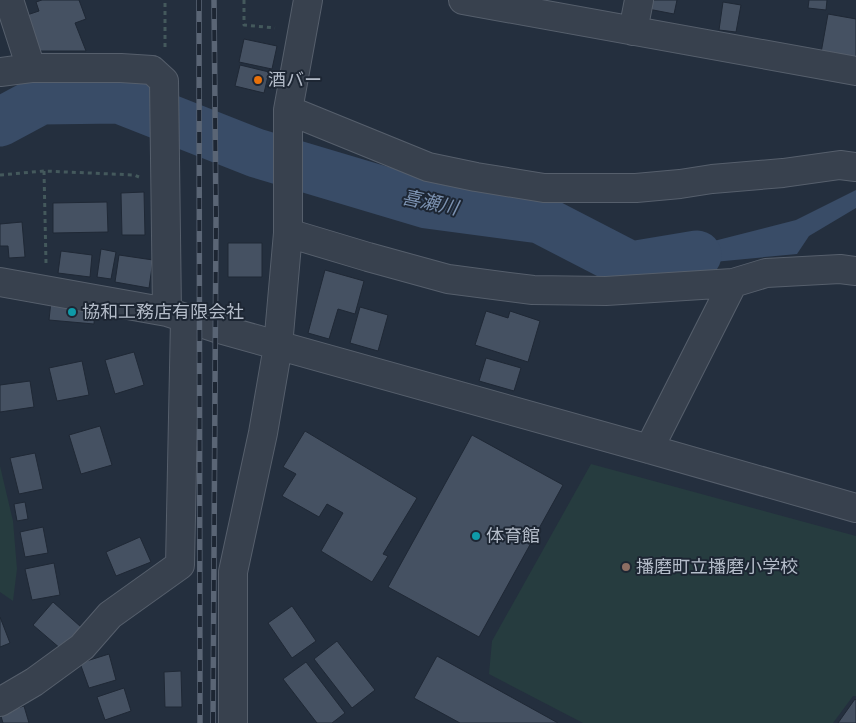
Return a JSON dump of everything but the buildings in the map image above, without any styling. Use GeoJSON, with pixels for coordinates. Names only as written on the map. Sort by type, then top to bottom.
{"type":"FeatureCollection","features":[{"type":"Feature","properties":{"kind":"street"},"geometry":{"type":"LineString","coordinates":[[9,0],[31,68]]}},
{"type":"Feature","properties":{"kind":"street"},"geometry":{"type":"LineString","coordinates":[[233,723],[233,572],[263,433],[278,346],[288,233],[288,110],[308,0]]}},
{"type":"Feature","properties":{"kind":"street"},"geometry":{"type":"LineString","coordinates":[[463,0],[856,71]]}},
{"type":"Feature","properties":{"kind":"street"},"geometry":{"type":"LineString","coordinates":[[634,31],[639,0]]}},
{"type":"Feature","properties":{"kind":"street"},"geometry":{"type":"LineString","coordinates":[[0,72],[31,68],[121,68],[152,70],[164,81],[165,185],[176,315],[180,565],[110,615],[82,647],[34,682],[0,702]]}},
{"type":"Feature","properties":{"kind":"street"},"geometry":{"type":"LineString","coordinates":[[288,110],[428,167],[544,188],[636,188],[840,165],[856,167]]}},
{"type":"Feature","properties":{"kind":"street"},"geometry":{"type":"LineString","coordinates":[[288,233],[448,279],[533,290],[606,291],[733,282],[766,273],[840,269],[856,271]]}},
{"type":"Feature","properties":{"kind":"street"},"geometry":{"type":"LineString","coordinates":[[0,282],[176,315],[278,346],[856,508]]}},
{"type":"Feature","properties":{"kind":"street"},"geometry":{"type":"LineString","coordinates":[[650,449],[733,282]]}},
{"type":"Feature","properties":{"kind":"path"},"geometry":{"type":"LineString","coordinates":[[165,0],[165,47]]}},
{"type":"Feature","properties":{"kind":"path"},"geometry":{"type":"LineString","coordinates":[[244,0],[244,25],[284,29]]}},
{"type":"Feature","properties":{"kind":"path"},"geometry":{"type":"LineString","coordinates":[[44,171],[47,290]]}},
{"type":"Feature","properties":{"kind":"path"},"geometry":{"type":"LineString","coordinates":[[0,175],[44,171],[134,175],[165,185]]}},
{"type":"Feature","properties":{"kind":"green space","name":"播磨町立播磨小学校"},"geometry":{"type":"Polygon","coordinates":[[[591,464],[856,536],[856,696],[853,696],[833,723],[583,723],[489,674],[492,641],[591,464]]]}},
{"type":"Feature","properties":{"kind":"green space"},"geometry":{"type":"Polygon","coordinates":[[[0,466],[13,521],[17,569],[13,601],[0,592],[0,466]]]}},
{"type":"Feature","properties":{"kind":"water"},"geometry":{"type":"Polygon","coordinates":[[[856,190],[856,208],[809,236],[797,254],[650,268],[630,266],[647,258],[796,220],[856,190]]]}},
{"type":"Feature","properties":{"kind":"waterway","name":"喜瀬川"},"geometry":{"type":"LineString","coordinates":[[0,122],[41,100],[119,99],[256,153],[427,204],[540,219],[631,266],[697,255]]}},
{"type":"Feature","properties":{"kind":"railway"},"geometry":{"type":"LineString","coordinates":[[199,0],[200,723]]}},
{"type":"Feature","properties":{"kind":"railway"},"geometry":{"type":"LineString","coordinates":[[213,723],[216,220],[214,0]]}},
{"type":"Feature","properties":{"kind":"place","name":"酒バー"},"geometry":{"type":"Point","coordinates":[258,80]}},
{"type":"Feature","properties":{"kind":"place","name":"協和工務店有限会社"},"geometry":{"type":"Point","coordinates":[72,312]}},
{"type":"Feature","properties":{"kind":"place","name":"体育館"},"geometry":{"type":"Point","coordinates":[476,536]}},
{"type":"Feature","properties":{"kind":"place","name":"播磨町立播磨小学校"},"geometry":{"type":"Point","coordinates":[626,567]}}]}
